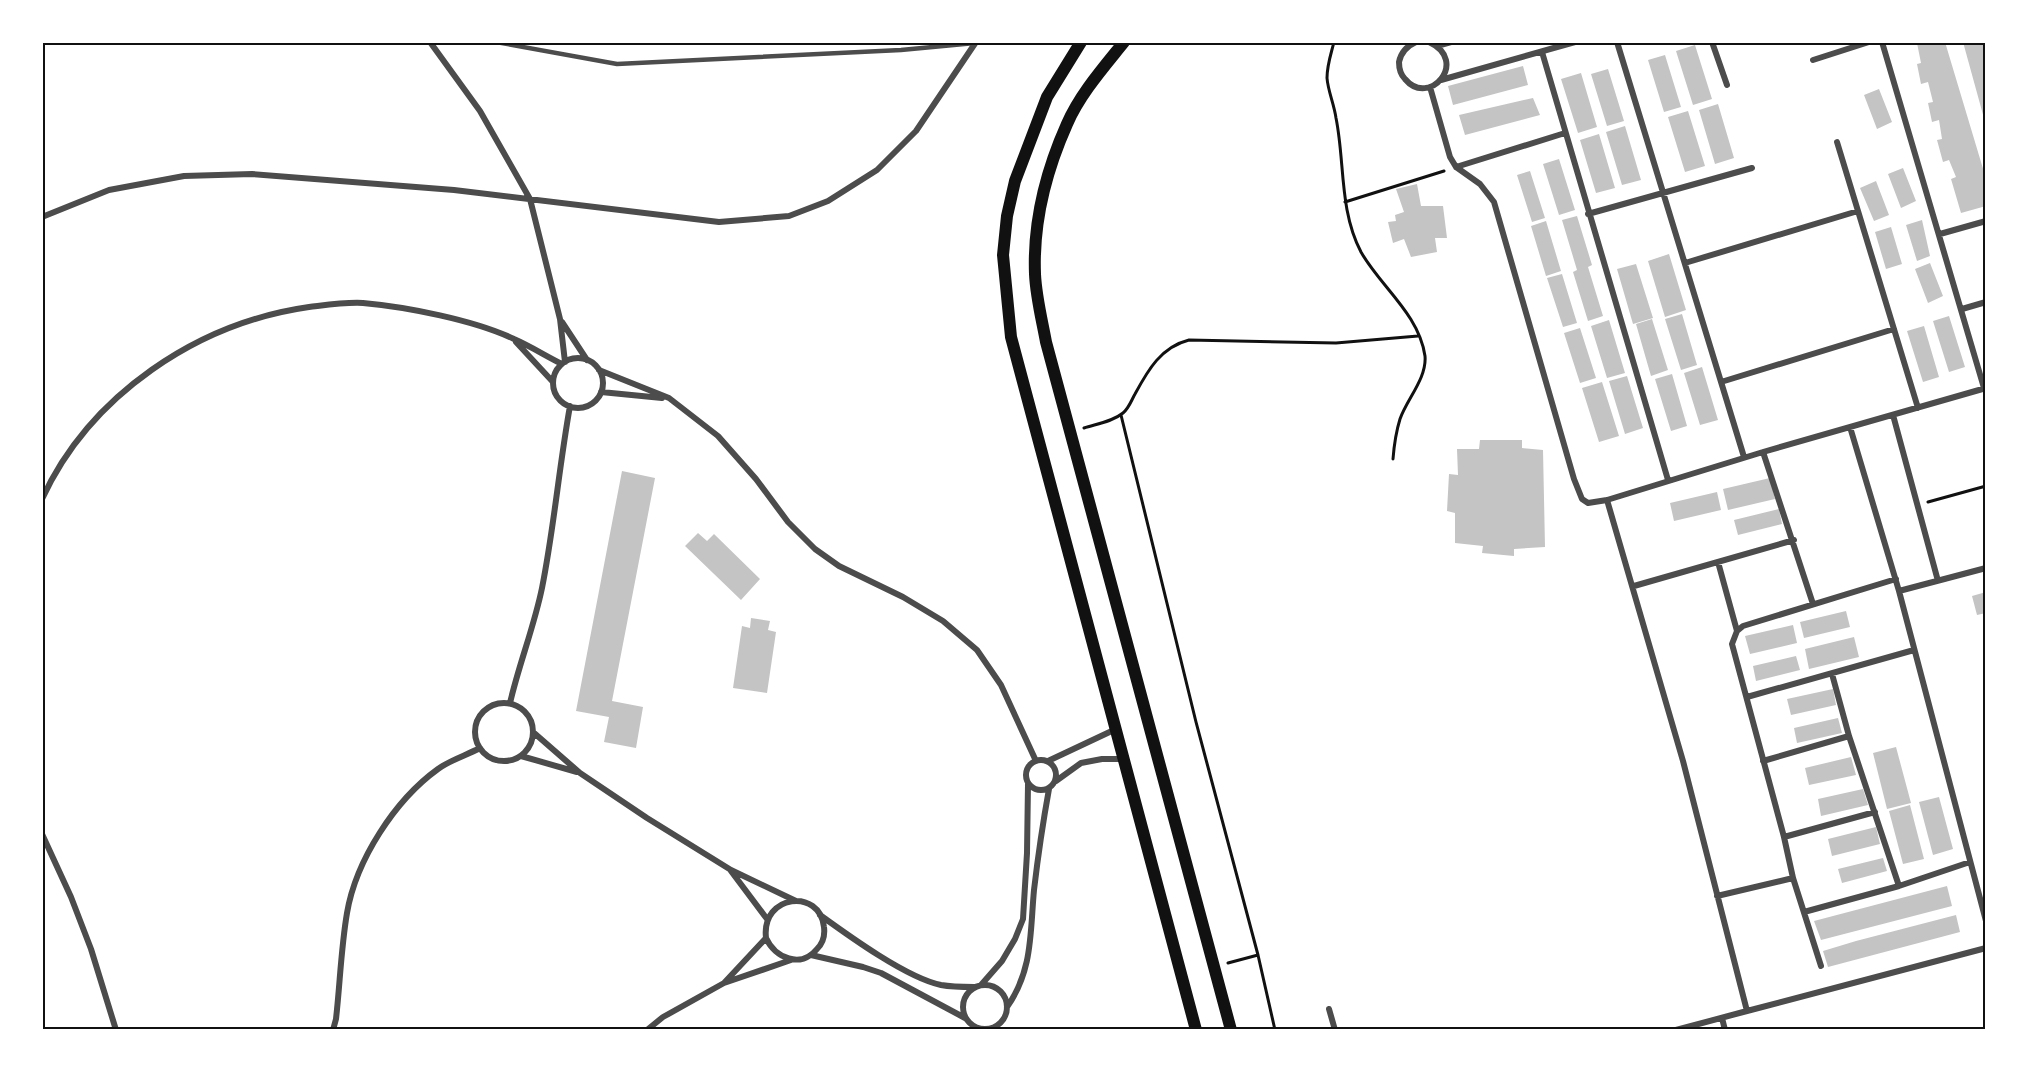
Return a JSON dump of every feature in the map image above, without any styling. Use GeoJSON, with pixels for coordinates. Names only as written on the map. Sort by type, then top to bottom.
{"type":"FeatureCollection","features":[{"type":"Feature","properties":{"kind":"main road"},"geometry":{"type":"LineString","coordinates":[[1081,42],[1047,97],[1015,181],[1007,216],[1003,255],[1011,337],[1196,1030]]}},
{"type":"Feature","properties":{"kind":"main road"},"geometry":{"type":"LineString","coordinates":[[1124,42],[1103,68],[1067,123],[1041,199],[1035,240],[1035,277],[1046,342],[1231,1030]]}},
{"type":"Feature","properties":{"kind":"street"},"geometry":{"type":"LineString","coordinates":[[430,42],[480,111],[530,199],[560,319],[564,363]]}},
{"type":"Feature","properties":{"kind":"street"},"geometry":{"type":"LineString","coordinates":[[1416,42],[1409,45],[1401,55],[1399,64],[1400,72],[1408,84],[1418,88],[1430,87],[1441,80],[1575,42]]}},
{"type":"Feature","properties":{"kind":"street"},"geometry":{"type":"LineString","coordinates":[[1429,42],[1442,52],[1446,63],[1441,80]]}},
{"type":"Feature","properties":{"kind":"street"},"geometry":{"type":"LineString","coordinates":[[1437,46],[1451,42]]}},
{"type":"Feature","properties":{"kind":"street"},"geometry":{"type":"LineString","coordinates":[[1617,42],[1744,458]]}},
{"type":"Feature","properties":{"kind":"street"},"geometry":{"type":"LineString","coordinates":[[1712,42],[1727,85]]}},
{"type":"Feature","properties":{"kind":"street"},"geometry":{"type":"LineString","coordinates":[[1813,60],[1869,42]]}},
{"type":"Feature","properties":{"kind":"street"},"geometry":{"type":"LineString","coordinates":[[1430,87],[1450,157],[1456,167],[1480,184],[1494,202],[1578,491],[1582,500],[1588,502],[1607,500],[1668,480],[1985,388],[1940,234],[1911,146],[1882,42]]}},
{"type":"Feature","properties":{"kind":"street"},"geometry":{"type":"LineString","coordinates":[[42,217],[109,190],[184,176],[252,174],[454,190],[719,222],[789,216],[828,201],[877,170],[916,131],[975,43]]}},
{"type":"Feature","properties":{"kind":"street"},"geometry":{"type":"LineString","coordinates":[[1542,52],[1668,480]]}},
{"type":"Feature","properties":{"kind":"street"},"geometry":{"type":"LineString","coordinates":[[1456,167],[1565,134]]}},
{"type":"Feature","properties":{"kind":"street"},"geometry":{"type":"LineString","coordinates":[[1838,142],[1918,408]]}},
{"type":"Feature","properties":{"kind":"street"},"geometry":{"type":"LineString","coordinates":[[1588,214],[1752,168]]}},
{"type":"Feature","properties":{"kind":"street"},"geometry":{"type":"LineString","coordinates":[[1684,263],[1858,211]]}},
{"type":"Feature","properties":{"kind":"street"},"geometry":{"type":"LineString","coordinates":[[1940,234],[1986,221]]}},
{"type":"Feature","properties":{"kind":"street"},"geometry":{"type":"LineString","coordinates":[[1962,309],[1986,302]]}},
{"type":"Feature","properties":{"kind":"street"},"geometry":{"type":"LineString","coordinates":[[42,499],[53,474],[79,439],[112,402],[158,364],[210,335],[276,312],[361,303],[403,308],[463,321],[512,338],[564,363]]}},
{"type":"Feature","properties":{"kind":"street"},"geometry":{"type":"LineString","coordinates":[[560,319],[587,360],[599,370],[669,398],[718,436],[756,479],[788,522],[815,549],[839,566],[903,597],[943,621],[976,650],[1001,685],[1036,760]]}},
{"type":"Feature","properties":{"kind":"street"},"geometry":{"type":"LineString","coordinates":[[1721,382],[1894,329]]}},
{"type":"Feature","properties":{"kind":"street"},"geometry":{"type":"LineString","coordinates":[[512,338],[554,382]]}},
{"type":"Feature","properties":{"kind":"street"},"geometry":{"type":"LineString","coordinates":[[587,360],[572,359],[564,363],[556,372],[554,382],[558,397],[577,408],[592,404],[601,392],[602,377],[599,370]]}},
{"type":"Feature","properties":{"kind":"street"},"geometry":{"type":"LineString","coordinates":[[601,392],[669,398]]}},
{"type":"Feature","properties":{"kind":"street"},"geometry":{"type":"LineString","coordinates":[[510,703],[541,591],[570,406]]}},
{"type":"Feature","properties":{"kind":"street"},"geometry":{"type":"LineString","coordinates":[[1893,415],[1938,581]]}},
{"type":"Feature","properties":{"kind":"street"},"geometry":{"type":"LineString","coordinates":[[1850,427],[1896,579],[1986,921]]}},
{"type":"Feature","properties":{"kind":"street"},"geometry":{"type":"LineString","coordinates":[[1763,452],[1813,603]]}},
{"type":"Feature","properties":{"kind":"street"},"geometry":{"type":"LineString","coordinates":[[1607,500],[1683,760],[1747,1011]]}},
{"type":"Feature","properties":{"kind":"street"},"geometry":{"type":"LineString","coordinates":[[1634,586],[1794,540]]}},
{"type":"Feature","properties":{"kind":"street"},"geometry":{"type":"LineString","coordinates":[[1718,562],[1737,631],[1732,644],[1748,697],[1793,878],[1821,966]]}},
{"type":"Feature","properties":{"kind":"street"},"geometry":{"type":"LineString","coordinates":[[1899,591],[1986,568]]}},
{"type":"Feature","properties":{"kind":"street"},"geometry":{"type":"LineString","coordinates":[[1737,631],[1752,622],[1896,579]]}},
{"type":"Feature","properties":{"kind":"street"},"geometry":{"type":"LineString","coordinates":[[1748,697],[1914,650]]}},
{"type":"Feature","properties":{"kind":"street"},"geometry":{"type":"LineString","coordinates":[[1832,674],[1849,736],[1899,886]]}},
{"type":"Feature","properties":{"kind":"street"},"geometry":{"type":"LineString","coordinates":[[500,703],[510,703],[524,710],[532,724],[533,732],[528,749],[521,756],[512,760],[494,759],[480,748],[476,739],[477,720],[482,712],[500,703]]}},
{"type":"Feature","properties":{"kind":"street"},"geometry":{"type":"LineString","coordinates":[[965,1018],[964,997],[1002,961],[1023,919],[1027,853],[1028,784],[1025,773],[1027,768],[1036,760],[1048,761],[1116,729]]}},
{"type":"Feature","properties":{"kind":"street"},"geometry":{"type":"LineString","coordinates":[[533,732],[580,773],[731,870],[796,901],[806,903],[847,934],[915,975],[941,985],[997,988],[1004,996],[1007,1007]]}},
{"type":"Feature","properties":{"kind":"street"},"geometry":{"type":"LineString","coordinates":[[1763,761],[1849,736]]}},
{"type":"Feature","properties":{"kind":"street"},"geometry":{"type":"LineString","coordinates":[[333,1030],[346,913],[355,882],[374,843],[406,797],[439,768],[480,748]]}},
{"type":"Feature","properties":{"kind":"street"},"geometry":{"type":"LineString","coordinates":[[521,756],[580,773]]}},
{"type":"Feature","properties":{"kind":"street"},"geometry":{"type":"LineString","coordinates":[[998,1030],[1007,1007],[1017,993],[1023,978],[1032,934],[1038,856],[1049,789],[1080,763],[1102,759],[1124,759]]}},
{"type":"Feature","properties":{"kind":"street"},"geometry":{"type":"LineString","coordinates":[[1048,761],[1054,767],[1055,782]]}},
{"type":"Feature","properties":{"kind":"street"},"geometry":{"type":"LineString","coordinates":[[1028,784],[1037,790],[1049,789]]}},
{"type":"Feature","properties":{"kind":"street"},"geometry":{"type":"LineString","coordinates":[[1784,837],[1875,812]]}},
{"type":"Feature","properties":{"kind":"street"},"geometry":{"type":"LineString","coordinates":[[42,834],[91,949],[116,1030]]}},
{"type":"Feature","properties":{"kind":"street"},"geometry":{"type":"LineString","coordinates":[[1804,912],[1899,886],[1970,862]]}},
{"type":"Feature","properties":{"kind":"street"},"geometry":{"type":"LineString","coordinates":[[731,870],[767,919]]}},
{"type":"Feature","properties":{"kind":"street"},"geometry":{"type":"LineString","coordinates":[[1717,896],[1793,878]]}},
{"type":"Feature","properties":{"kind":"street"},"geometry":{"type":"LineString","coordinates":[[793,960],[776,953],[766,938],[765,928],[772,911],[779,905],[796,901]]}},
{"type":"Feature","properties":{"kind":"street"},"geometry":{"type":"LineString","coordinates":[[647,1030],[663,1017],[724,983],[811,955],[822,941],[824,932],[820,914]]}},
{"type":"Feature","properties":{"kind":"street"},"geometry":{"type":"LineString","coordinates":[[724,983],[766,938]]}},
{"type":"Feature","properties":{"kind":"street"},"geometry":{"type":"LineString","coordinates":[[1676,1030],[1986,948]]}},
{"type":"Feature","properties":{"kind":"street"},"geometry":{"type":"LineString","coordinates":[[811,955],[881,973],[965,1018],[974,1028],[990,1028],[1000,1023]]}},
{"type":"Feature","properties":{"kind":"street"},"geometry":{"type":"LineString","coordinates":[[1329,1009],[1335,1030]]}},
{"type":"Feature","properties":{"kind":"street"},"geometry":{"type":"LineString","coordinates":[[1722,1018],[1725,1030]]}},
{"type":"Feature","properties":{"kind":"lane"},"geometry":{"type":"LineString","coordinates":[[496,42],[617,64],[901,50],[975,43]]}},
{"type":"Feature","properties":{"kind":"path"},"geometry":{"type":"LineString","coordinates":[[1334,42],[1327,67],[1327,80],[1336,118],[1345,202],[1353,234],[1360,250],[1376,274],[1404,310],[1418,336],[1425,356],[1423,372],[1401,418],[1394,445],[1394,459]]}},
{"type":"Feature","properties":{"kind":"path"},"geometry":{"type":"LineString","coordinates":[[1345,202],[1456,167]]}},
{"type":"Feature","properties":{"kind":"path"},"geometry":{"type":"LineString","coordinates":[[1070,432],[1120,415],[1130,405],[1149,369],[1163,352],[1179,342],[1189,340],[1336,343],[1418,336]]}},
{"type":"Feature","properties":{"kind":"path"},"geometry":{"type":"LineString","coordinates":[[1120,415],[1196,722],[1258,955],[1275,1030]]}},
{"type":"Feature","properties":{"kind":"path"},"geometry":{"type":"LineString","coordinates":[[1917,504],[1986,486]]}},
{"type":"Feature","properties":{"kind":"path"},"geometry":{"type":"LineString","coordinates":[[1214,967],[1258,955]]}},
{"type":"Feature","properties":{"kind":"building"},"geometry":{"type":"Polygon","coordinates":[[[1910,42],[1945,42],[1984,172],[1986,172],[1986,206],[1961,213],[1951,179],[1956,177],[1949,160],[1943,162],[1937,140],[1942,139],[1939,120],[1932,122],[1928,103],[1933,102],[1928,82],[1921,84],[1917,64],[1921,63],[1917,43],[1910,45],[1910,42]]]}},
{"type":"Feature","properties":{"kind":"building"},"geometry":{"type":"Polygon","coordinates":[[[1963,42],[1986,42],[1986,122],[1985,122],[1963,42]]]}},
{"type":"Feature","properties":{"kind":"building"},"geometry":{"type":"Polygon","coordinates":[[[1695,45],[1712,99],[1693,105],[1676,51],[1695,45]]]}},
{"type":"Feature","properties":{"kind":"building"},"geometry":{"type":"Polygon","coordinates":[[[1665,55],[1681,107],[1664,112],[1648,60],[1665,55]]]}},
{"type":"Feature","properties":{"kind":"building"},"geometry":{"type":"Polygon","coordinates":[[[1523,66],[1528,85],[1453,105],[1448,86],[1523,66]]]}},
{"type":"Feature","properties":{"kind":"building"},"geometry":{"type":"Polygon","coordinates":[[[1608,69],[1624,121],[1607,126],[1591,74],[1608,69]]]}},
{"type":"Feature","properties":{"kind":"building"},"geometry":{"type":"Polygon","coordinates":[[[1581,73],[1597,127],[1578,133],[1561,79],[1581,73]]]}},
{"type":"Feature","properties":{"kind":"building"},"geometry":{"type":"Polygon","coordinates":[[[1879,89],[1892,122],[1877,129],[1864,95],[1879,89]]]}},
{"type":"Feature","properties":{"kind":"building"},"geometry":{"type":"Polygon","coordinates":[[[1533,98],[1540,115],[1465,135],[1459,115],[1533,98]]]}},
{"type":"Feature","properties":{"kind":"building"},"geometry":{"type":"Polygon","coordinates":[[[1718,104],[1734,158],[1715,164],[1699,110],[1718,104]]]}},
{"type":"Feature","properties":{"kind":"building"},"geometry":{"type":"Polygon","coordinates":[[[1688,111],[1705,166],[1685,172],[1668,117],[1688,111]]]}},
{"type":"Feature","properties":{"kind":"building"},"geometry":{"type":"Polygon","coordinates":[[[1625,126],[1641,180],[1622,185],[1606,132],[1625,126]]]}},
{"type":"Feature","properties":{"kind":"building"},"geometry":{"type":"Polygon","coordinates":[[[1599,134],[1615,188],[1596,193],[1580,140],[1599,134]]]}},
{"type":"Feature","properties":{"kind":"building"},"geometry":{"type":"Polygon","coordinates":[[[1559,159],[1575,210],[1559,215],[1543,164],[1559,159]]]}},
{"type":"Feature","properties":{"kind":"building"},"geometry":{"type":"Polygon","coordinates":[[[1903,168],[1916,201],[1901,208],[1888,174],[1903,168]]]}},
{"type":"Feature","properties":{"kind":"building"},"geometry":{"type":"Polygon","coordinates":[[[1530,171],[1545,218],[1532,222],[1517,175],[1530,171]]]}},
{"type":"Feature","properties":{"kind":"building"},"geometry":{"type":"Polygon","coordinates":[[[1876,181],[1889,215],[1874,221],[1860,188],[1876,181]]]}},
{"type":"Feature","properties":{"kind":"building"},"geometry":{"type":"Polygon","coordinates":[[[1417,184],[1421,206],[1443,206],[1447,238],[1435,238],[1437,252],[1411,257],[1404,239],[1393,243],[1388,222],[1396,221],[1395,215],[1404,212],[1396,189],[1417,184]]]}},
{"type":"Feature","properties":{"kind":"building"},"geometry":{"type":"Polygon","coordinates":[[[1577,216],[1592,265],[1588,267],[1603,316],[1588,321],[1573,272],[1577,270],[1562,220],[1577,216]]]}},
{"type":"Feature","properties":{"kind":"building"},"geometry":{"type":"Polygon","coordinates":[[[1922,220],[1930,256],[1917,261],[1906,225],[1922,220]]]}},
{"type":"Feature","properties":{"kind":"building"},"geometry":{"type":"Polygon","coordinates":[[[1546,221],[1561,271],[1546,276],[1531,226],[1546,221]]]}},
{"type":"Feature","properties":{"kind":"building"},"geometry":{"type":"Polygon","coordinates":[[[1891,227],[1902,264],[1886,269],[1875,232],[1891,227]]]}},
{"type":"Feature","properties":{"kind":"building"},"geometry":{"type":"Polygon","coordinates":[[[1669,254],[1686,310],[1665,317],[1648,261],[1669,254]]]}},
{"type":"Feature","properties":{"kind":"building"},"geometry":{"type":"Polygon","coordinates":[[[1930,263],[1943,296],[1928,303],[1915,269],[1930,263]]]}},
{"type":"Feature","properties":{"kind":"building"},"geometry":{"type":"Polygon","coordinates":[[[1636,264],[1653,318],[1633,324],[1617,269],[1636,264]]]}},
{"type":"Feature","properties":{"kind":"building"},"geometry":{"type":"Polygon","coordinates":[[[1562,274],[1577,323],[1563,327],[1547,278],[1562,274]]]}},
{"type":"Feature","properties":{"kind":"building"},"geometry":{"type":"Polygon","coordinates":[[[1682,314],[1697,365],[1681,370],[1665,319],[1682,314]]]}},
{"type":"Feature","properties":{"kind":"building"},"geometry":{"type":"Polygon","coordinates":[[[1949,316],[1965,367],[1949,372],[1933,321],[1949,316]]]}},
{"type":"Feature","properties":{"kind":"building"},"geometry":{"type":"Polygon","coordinates":[[[1652,319],[1668,370],[1651,376],[1636,324],[1652,319]]]}},
{"type":"Feature","properties":{"kind":"building"},"geometry":{"type":"Polygon","coordinates":[[[1609,320],[1625,373],[1607,378],[1591,326],[1609,320]]]}},
{"type":"Feature","properties":{"kind":"building"},"geometry":{"type":"Polygon","coordinates":[[[1924,326],[1939,377],[1923,382],[1907,331],[1924,326]]]}},
{"type":"Feature","properties":{"kind":"building"},"geometry":{"type":"Polygon","coordinates":[[[1580,328],[1596,378],[1580,383],[1564,333],[1580,328]]]}},
{"type":"Feature","properties":{"kind":"building"},"geometry":{"type":"Polygon","coordinates":[[[1702,367],[1718,420],[1700,425],[1684,373],[1702,367]]]}},
{"type":"Feature","properties":{"kind":"building"},"geometry":{"type":"Polygon","coordinates":[[[1672,374],[1687,426],[1671,431],[1655,379],[1672,374]]]}},
{"type":"Feature","properties":{"kind":"building"},"geometry":{"type":"Polygon","coordinates":[[[1627,376],[1643,428],[1625,434],[1609,381],[1627,376]]]}},
{"type":"Feature","properties":{"kind":"building"},"geometry":{"type":"Polygon","coordinates":[[[1602,382],[1619,436],[1599,442],[1582,388],[1602,382]]]}},
{"type":"Feature","properties":{"kind":"building"},"geometry":{"type":"Polygon","coordinates":[[[1480,440],[1522,440],[1522,448],[1543,450],[1545,547],[1514,549],[1514,556],[1482,553],[1483,546],[1455,543],[1455,513],[1447,511],[1449,474],[1458,475],[1457,449],[1479,449],[1480,440]]]}},
{"type":"Feature","properties":{"kind":"building"},"geometry":{"type":"Polygon","coordinates":[[[622,471],[655,478],[612,701],[643,707],[636,748],[604,742],[609,717],[576,711],[622,471]]]}},
{"type":"Feature","properties":{"kind":"building"},"geometry":{"type":"Polygon","coordinates":[[[1770,478],[1775,499],[1728,510],[1723,489],[1770,478]]]}},
{"type":"Feature","properties":{"kind":"building"},"geometry":{"type":"Polygon","coordinates":[[[1717,492],[1721,510],[1674,521],[1670,503],[1717,492]]]}},
{"type":"Feature","properties":{"kind":"building"},"geometry":{"type":"Polygon","coordinates":[[[1779,509],[1782,524],[1738,535],[1734,520],[1779,509]]]}},
{"type":"Feature","properties":{"kind":"building"},"geometry":{"type":"Polygon","coordinates":[[[698,533],[707,541],[714,534],[760,579],[741,600],[685,546],[698,533]]]}},
{"type":"Feature","properties":{"kind":"building"},"geometry":{"type":"Polygon","coordinates":[[[1986,592],[1986,613],[1977,615],[1972,596],[1986,592]]]}},
{"type":"Feature","properties":{"kind":"building"},"geometry":{"type":"Polygon","coordinates":[[[1846,611],[1850,627],[1804,638],[1800,622],[1846,611]]]}},
{"type":"Feature","properties":{"kind":"building"},"geometry":{"type":"Polygon","coordinates":[[[751,618],[770,621],[768,630],[776,632],[767,693],[733,688],[742,626],[750,628],[751,618]]]}},
{"type":"Feature","properties":{"kind":"building"},"geometry":{"type":"Polygon","coordinates":[[[1793,625],[1797,643],[1750,654],[1745,636],[1793,625]]]}},
{"type":"Feature","properties":{"kind":"building"},"geometry":{"type":"Polygon","coordinates":[[[1854,637],[1859,657],[1809,669],[1805,649],[1854,637]]]}},
{"type":"Feature","properties":{"kind":"building"},"geometry":{"type":"Polygon","coordinates":[[[1796,656],[1800,670],[1756,681],[1753,666],[1796,656]]]}},
{"type":"Feature","properties":{"kind":"building"},"geometry":{"type":"Polygon","coordinates":[[[1833,689],[1836,705],[1791,715],[1787,699],[1833,689]]]}},
{"type":"Feature","properties":{"kind":"building"},"geometry":{"type":"Polygon","coordinates":[[[1838,718],[1842,733],[1797,743],[1794,728],[1838,718]]]}},
{"type":"Feature","properties":{"kind":"building"},"geometry":{"type":"Polygon","coordinates":[[[1896,747],[1911,803],[1887,809],[1873,753],[1896,747]]]}},
{"type":"Feature","properties":{"kind":"building"},"geometry":{"type":"Polygon","coordinates":[[[1851,757],[1856,775],[1809,785],[1805,768],[1851,757]]]}},
{"type":"Feature","properties":{"kind":"building"},"geometry":{"type":"Polygon","coordinates":[[[1863,789],[1868,805],[1821,816],[1818,799],[1863,789]]]}},
{"type":"Feature","properties":{"kind":"building"},"geometry":{"type":"Polygon","coordinates":[[[1939,797],[1953,849],[1933,855],[1919,802],[1939,797]]]}},
{"type":"Feature","properties":{"kind":"building"},"geometry":{"type":"Polygon","coordinates":[[[1910,805],[1924,859],[1903,864],[1889,811],[1910,805]]]}},
{"type":"Feature","properties":{"kind":"building"},"geometry":{"type":"Polygon","coordinates":[[[1876,827],[1880,844],[1832,856],[1828,839],[1876,827]]]}},
{"type":"Feature","properties":{"kind":"building"},"geometry":{"type":"Polygon","coordinates":[[[1883,858],[1887,871],[1842,883],[1838,869],[1883,858]]]}},
{"type":"Feature","properties":{"kind":"building"},"geometry":{"type":"Polygon","coordinates":[[[1947,886],[1952,906],[1821,940],[1814,921],[1947,886]]]}},
{"type":"Feature","properties":{"kind":"building"},"geometry":{"type":"Polygon","coordinates":[[[1956,915],[1960,932],[1828,967],[1823,951],[1956,915]]]}}]}
